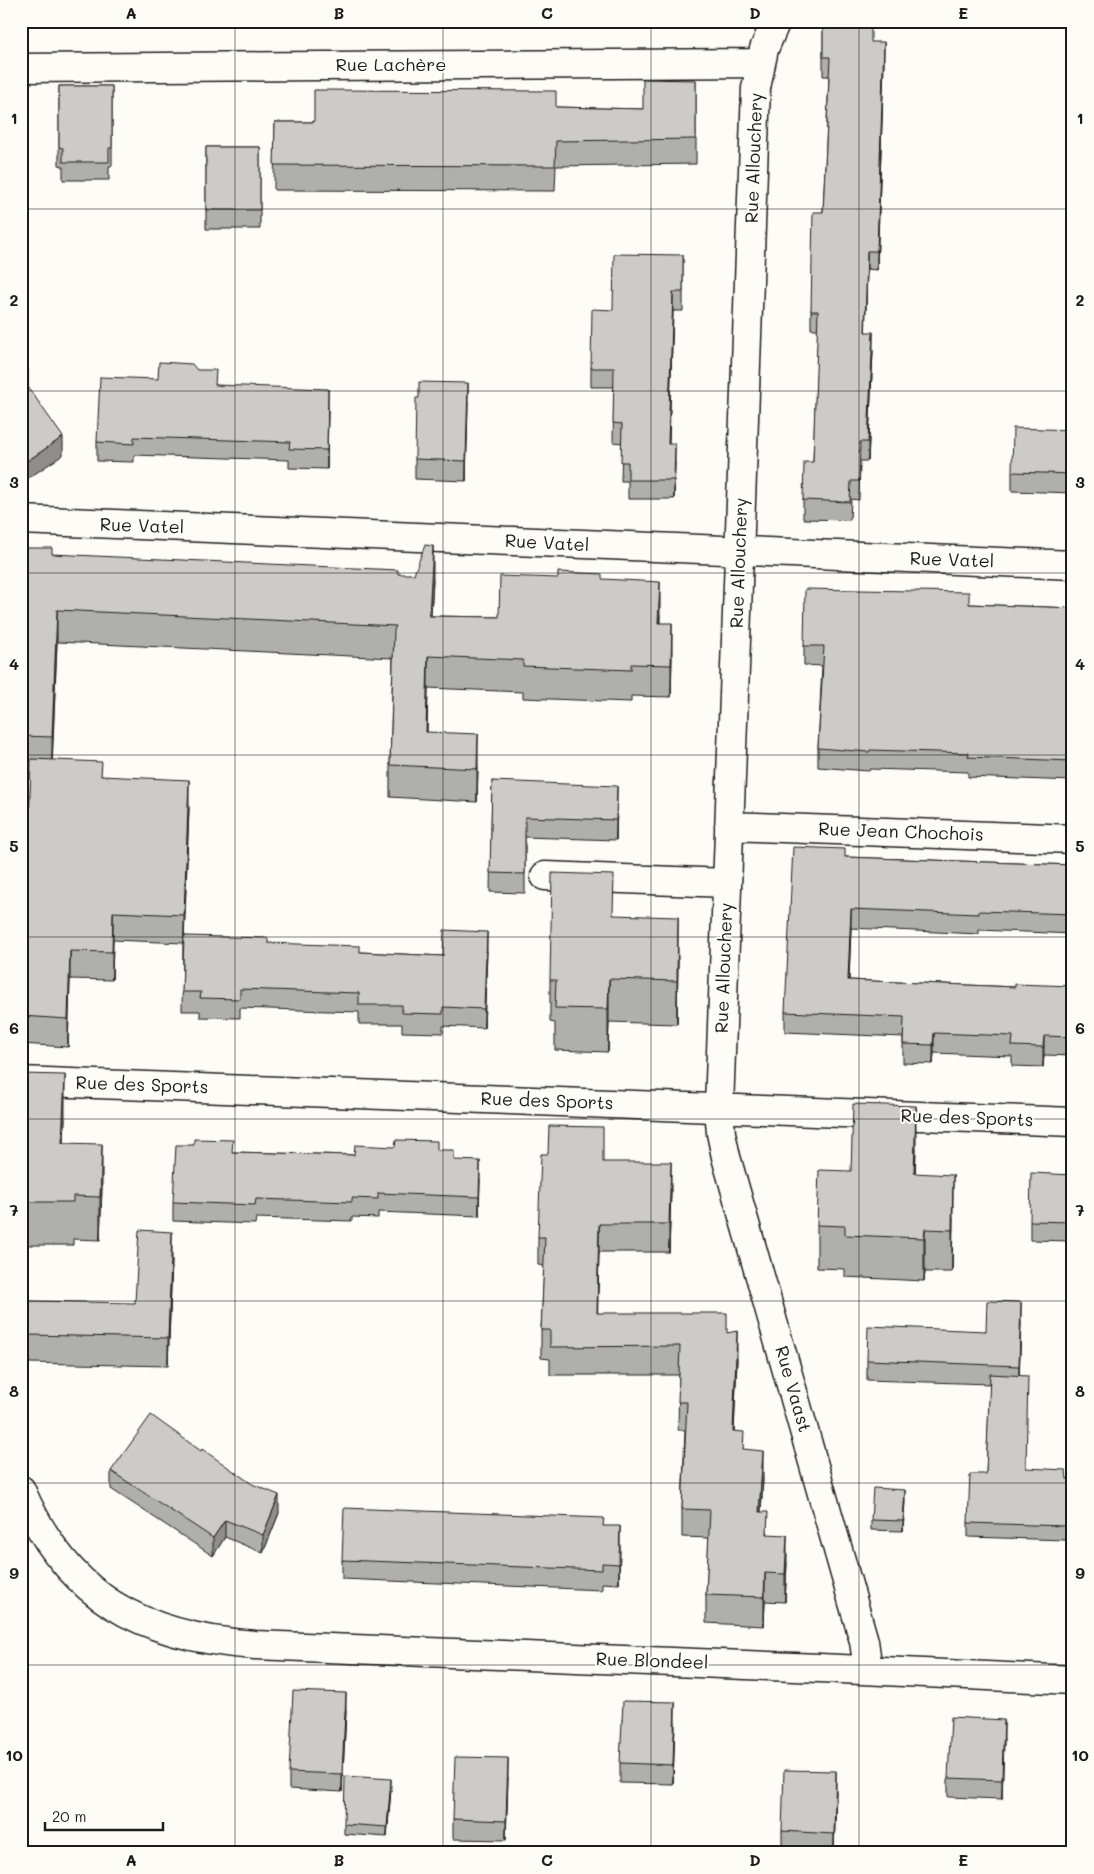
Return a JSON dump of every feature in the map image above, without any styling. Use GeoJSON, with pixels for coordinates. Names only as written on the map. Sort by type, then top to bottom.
{"type":"FeatureCollection","features":[{"type":"Feature","properties":{"kind":"street","name":"Rue Allouchery"},"geometry":{"type":"LineString","coordinates":[[719,1108],[756,88],[760,63],[776,21]]}},
{"type":"Feature","properties":{"kind":"street","name":"Rue Lachère"},"geometry":{"type":"LineString","coordinates":[[21,68],[760,63]]}},
{"type":"Feature","properties":{"kind":"street","name":"Rue Vatel"},"geometry":{"type":"LineString","coordinates":[[21,520],[1073,565]]}},
{"type":"Feature","properties":{"kind":"street","name":"Rue Jean Chochois"},"geometry":{"type":"LineString","coordinates":[[729,826],[1073,839]]}},
{"type":"Feature","properties":{"kind":"street"},"geometry":{"type":"LineString","coordinates":[[546,876],[727,883]]}},
{"type":"Feature","properties":{"kind":"street","name":"Rue des Sports"},"geometry":{"type":"LineString","coordinates":[[21,1081],[1073,1122]]}},
{"type":"Feature","properties":{"kind":"street","name":"Rue Vaast"},"geometry":{"type":"LineString","coordinates":[[719,1108],[721,1134],[729,1166],[864,1641],[868,1670]]}},
{"type":"Feature","properties":{"kind":"street","name":"Rue Blondeel"},"geometry":{"type":"LineString","coordinates":[[21,1490],[42,1533],[55,1552],[84,1583],[121,1610],[161,1628],[201,1639],[230,1643],[1073,1680]]}},
{"type":"Feature","properties":{"kind":"building"},"geometry":{"type":"Polygon","coordinates":[[[865,21],[865,24],[871,24],[871,42],[884,42],[877,251],[867,251],[865,332],[873,332],[868,442],[860,442],[859,481],[851,481],[850,502],[803,500],[804,462],[813,462],[818,311],[811,311],[813,212],[823,212],[830,57],[823,57],[823,22],[865,21]]]}},
{"type":"Feature","properties":{"kind":"building"},"geometry":{"type":"Polygon","coordinates":[[[643,79],[696,80],[696,139],[556,141],[555,166],[274,165],[275,122],[314,122],[314,90],[556,91],[556,107],[643,109],[643,79]]]}},
{"type":"Feature","properties":{"kind":"building"},"geometry":{"type":"Polygon","coordinates":[[[59,86],[112,86],[112,148],[109,148],[109,162],[63,162],[63,148],[59,147],[59,86]]]}},
{"type":"Feature","properties":{"kind":"building"},"geometry":{"type":"Polygon","coordinates":[[[206,147],[260,147],[260,210],[206,210],[206,147]]]}},
{"type":"Feature","properties":{"kind":"building"},"geometry":{"type":"Polygon","coordinates":[[[614,254],[683,255],[683,292],[673,292],[668,444],[675,444],[674,480],[628,480],[628,462],[621,462],[622,424],[613,423],[614,368],[591,368],[592,309],[613,310],[614,254]]]}},
{"type":"Feature","properties":{"kind":"building"},"geometry":{"type":"Polygon","coordinates":[[[21,360],[28,370],[21,375],[21,360]]]}},
{"type":"Feature","properties":{"kind":"building"},"geometry":{"type":"Polygon","coordinates":[[[159,362],[192,364],[197,370],[216,370],[215,385],[328,389],[327,450],[289,449],[290,442],[134,437],[134,444],[97,442],[100,377],[158,379],[159,362]]]}},
{"type":"Feature","properties":{"kind":"building"},"geometry":{"type":"Polygon","coordinates":[[[21,377],[63,437],[21,465],[21,377]]]}},
{"type":"Feature","properties":{"kind":"building"},"geometry":{"type":"Polygon","coordinates":[[[419,382],[468,383],[466,461],[415,459],[416,398],[419,398],[419,382]]]}},
{"type":"Feature","properties":{"kind":"building"},"geometry":{"type":"Polygon","coordinates":[[[1013,428],[1073,430],[1073,474],[1012,472],[1013,428]]]}},
{"type":"Feature","properties":{"kind":"building"},"geometry":{"type":"Polygon","coordinates":[[[425,545],[433,546],[429,616],[499,617],[500,576],[558,578],[558,572],[602,574],[602,579],[660,582],[658,623],[672,623],[671,665],[631,664],[631,670],[523,666],[523,660],[428,656],[426,732],[478,734],[477,769],[390,765],[394,630],[396,626],[57,610],[52,737],[21,736],[21,548],[52,548],[52,554],[398,570],[398,574],[414,574],[425,545]]]}},
{"type":"Feature","properties":{"kind":"building"},"geometry":{"type":"Polygon","coordinates":[[[805,589],[969,592],[969,604],[1073,608],[1073,761],[968,757],[969,753],[870,750],[869,752],[818,748],[824,646],[804,646],[805,589]]]}},
{"type":"Feature","properties":{"kind":"building"},"geometry":{"type":"Polygon","coordinates":[[[31,759],[102,762],[101,776],[189,780],[184,915],[113,912],[112,952],[70,951],[68,1019],[21,1016],[21,828],[29,828],[31,759]]]}},
{"type":"Feature","properties":{"kind":"building"},"geometry":{"type":"Polygon","coordinates":[[[492,781],[617,786],[616,820],[525,817],[525,874],[490,873],[492,781]]]}},
{"type":"Feature","properties":{"kind":"building"},"geometry":{"type":"Polygon","coordinates":[[[793,847],[845,849],[845,857],[1073,865],[1073,914],[979,911],[979,914],[851,909],[848,980],[1015,987],[1015,984],[1073,986],[1073,1037],[1044,1036],[1043,1047],[1012,1046],[1013,1036],[934,1033],[933,1045],[903,1044],[904,1017],[785,1012],[793,847]]]}},
{"type":"Feature","properties":{"kind":"building"},"geometry":{"type":"Polygon","coordinates":[[[552,873],[614,875],[613,915],[678,917],[677,981],[609,979],[608,1009],[555,1008],[556,980],[550,980],[552,873]]]}},
{"type":"Feature","properties":{"kind":"building"},"geometry":{"type":"Polygon","coordinates":[[[444,930],[487,932],[484,1009],[443,1007],[443,1014],[402,1013],[402,1005],[359,1005],[359,993],[240,989],[240,999],[200,998],[201,992],[182,992],[184,936],[268,938],[268,943],[360,946],[360,952],[443,956],[444,930]]]}},
{"type":"Feature","properties":{"kind":"building"},"geometry":{"type":"Polygon","coordinates":[[[21,1074],[65,1075],[62,1143],[102,1144],[100,1197],[73,1196],[73,1202],[21,1202],[21,1074]]]}},
{"type":"Feature","properties":{"kind":"building"},"geometry":{"type":"Polygon","coordinates":[[[853,1104],[916,1106],[914,1173],[953,1175],[952,1230],[925,1229],[924,1238],[845,1235],[845,1226],[817,1225],[819,1170],[851,1171],[853,1104]]]}},
{"type":"Feature","properties":{"kind":"building"},"geometry":{"type":"Polygon","coordinates":[[[549,1126],[603,1127],[603,1162],[671,1162],[669,1224],[599,1224],[597,1313],[727,1313],[727,1333],[737,1331],[733,1431],[744,1432],[743,1449],[763,1451],[759,1512],[768,1512],[767,1534],[787,1535],[785,1574],[765,1573],[764,1597],[706,1595],[710,1510],[682,1509],[687,1402],[678,1402],[680,1346],[550,1347],[550,1330],[541,1330],[545,1237],[538,1237],[541,1154],[548,1154],[549,1126]]]}},
{"type":"Feature","properties":{"kind":"building"},"geometry":{"type":"Polygon","coordinates":[[[194,1139],[233,1140],[232,1152],[354,1155],[355,1145],[395,1147],[396,1140],[437,1141],[437,1150],[454,1150],[454,1160],[480,1161],[479,1197],[378,1193],[378,1199],[352,1198],[352,1202],[256,1199],[255,1205],[173,1202],[176,1145],[194,1145],[194,1139]]]}},
{"type":"Feature","properties":{"kind":"building"},"geometry":{"type":"Polygon","coordinates":[[[1031,1173],[1073,1175],[1073,1222],[1030,1221],[1031,1173]]]}},
{"type":"Feature","properties":{"kind":"building"},"geometry":{"type":"Polygon","coordinates":[[[139,1230],[172,1232],[168,1338],[29,1335],[30,1301],[135,1303],[139,1230]]]}},
{"type":"Feature","properties":{"kind":"building"},"geometry":{"type":"Polygon","coordinates":[[[987,1301],[1021,1302],[1019,1366],[867,1360],[868,1326],[986,1331],[987,1301]]]}},
{"type":"Feature","properties":{"kind":"building"},"geometry":{"type":"Polygon","coordinates":[[[990,1374],[1028,1376],[1026,1468],[1066,1470],[1067,1479],[1073,1479],[1073,1519],[1066,1519],[1066,1526],[968,1523],[970,1474],[986,1474],[990,1374]]]}},
{"type":"Feature","properties":{"kind":"building"},"geometry":{"type":"Polygon","coordinates":[[[151,1415],[201,1451],[202,1449],[252,1484],[279,1495],[263,1535],[225,1520],[213,1538],[111,1471],[151,1415]]]}},
{"type":"Feature","properties":{"kind":"building"},"geometry":{"type":"Polygon","coordinates":[[[873,1488],[905,1490],[903,1521],[871,1520],[873,1488]]]}},
{"type":"Feature","properties":{"kind":"building"},"geometry":{"type":"Polygon","coordinates":[[[344,1508],[604,1518],[603,1526],[620,1526],[619,1564],[602,1563],[602,1570],[342,1560],[344,1508]]]}},
{"type":"Feature","properties":{"kind":"building"},"geometry":{"type":"Polygon","coordinates":[[[293,1691],[346,1693],[342,1774],[289,1772],[293,1691]]]}},
{"type":"Feature","properties":{"kind":"building"},"geometry":{"type":"Polygon","coordinates":[[[623,1701],[675,1702],[673,1765],[620,1763],[623,1701]]]}},
{"type":"Feature","properties":{"kind":"building"},"geometry":{"type":"Polygon","coordinates":[[[951,1717],[1004,1720],[1002,1780],[948,1778],[951,1717]]]}},
{"type":"Feature","properties":{"kind":"building"},"geometry":{"type":"Polygon","coordinates":[[[455,1757],[508,1758],[506,1821],[453,1819],[455,1757]]]}},
{"type":"Feature","properties":{"kind":"building"},"geometry":{"type":"Polygon","coordinates":[[[784,1770],[836,1771],[834,1834],[782,1831],[784,1770]]]}},
{"type":"Feature","properties":{"kind":"building"},"geometry":{"type":"Polygon","coordinates":[[[345,1776],[391,1779],[387,1827],[344,1824],[345,1776]]]}}]}
